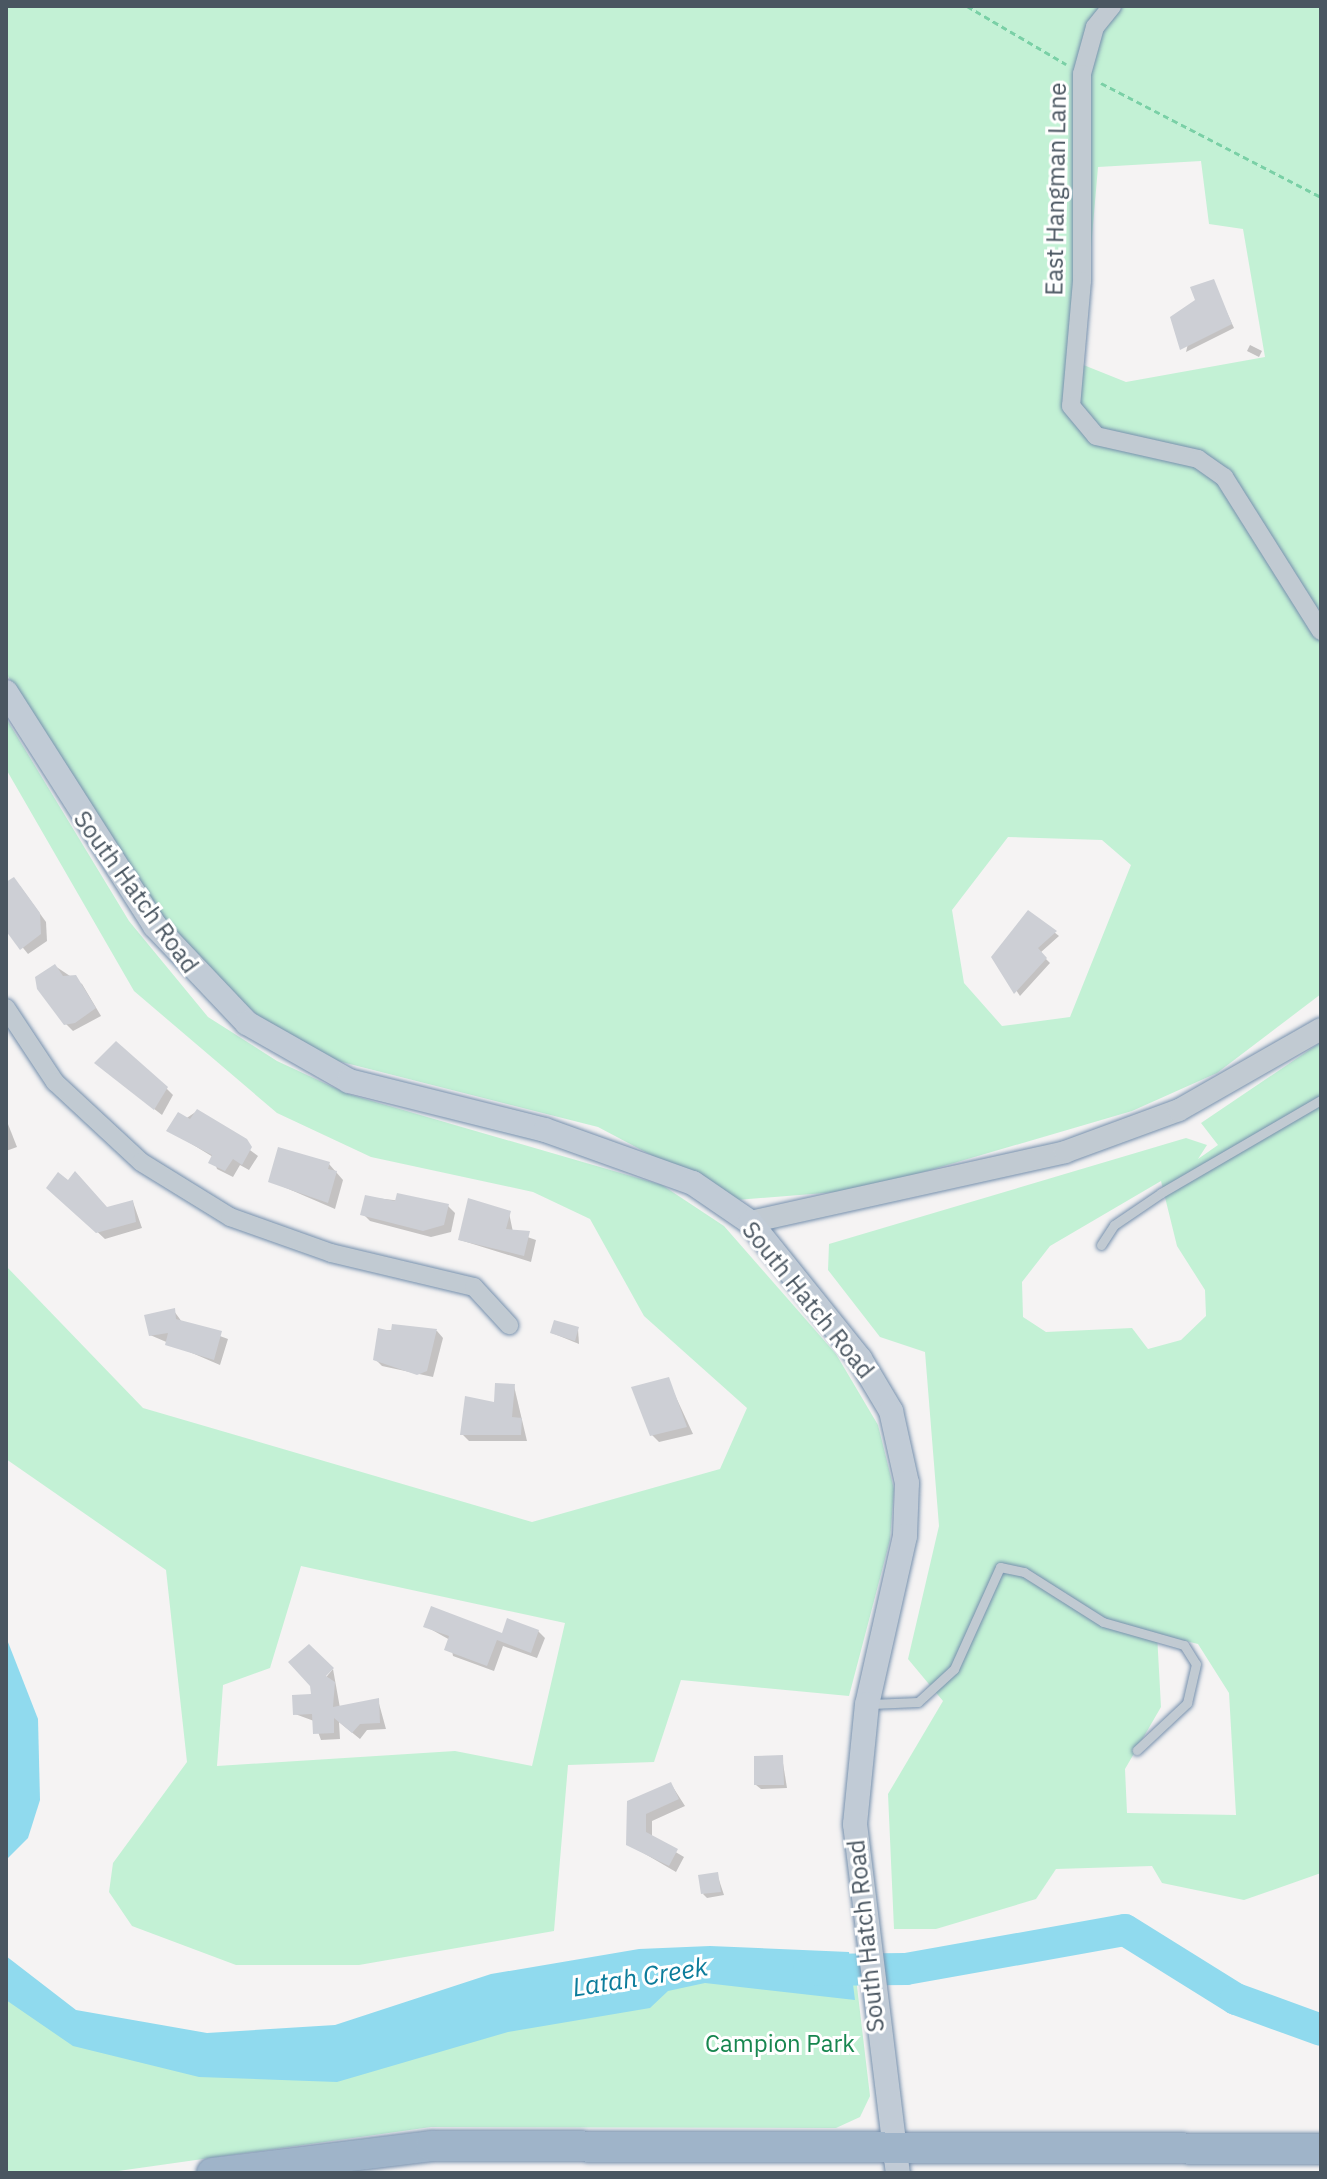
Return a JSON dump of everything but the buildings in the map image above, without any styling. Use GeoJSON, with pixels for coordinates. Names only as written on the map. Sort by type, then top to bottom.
{"type":"FeatureCollection","features":[{"type":"Feature","properties":{"kind":"highway"},"geometry":{"type":"LineString","coordinates":[[212,2173],[431,2146],[896,2159],[1321,2149]]}},
{"type":"Feature","properties":{"kind":"main road","name":"South Hatch Road"},"geometry":{"type":"LineString","coordinates":[[6,692],[155,926],[247,1023],[349,1081],[645,1161],[750,1222],[860,1359],[900,1443],[905,1536],[867,1704],[855,1824],[861,1907],[877,2039],[896,2159]]}},
{"type":"Feature","properties":{"kind":"street","name":"East Hangman Lane"},"geometry":{"type":"LineString","coordinates":[[1112,6],[1095,27],[1082,74],[1082,281],[1069,372],[1075,418],[1096,436],[1198,459],[1224,477],[1321,631]]}},
{"type":"Feature","properties":{"kind":"street"},"geometry":{"type":"LineString","coordinates":[[6,1008],[55,1082],[141,1162],[179,1186],[230,1217],[331,1253],[474,1287],[509,1325]]}},
{"type":"Feature","properties":{"kind":"street"},"geometry":{"type":"LineString","coordinates":[[750,1222],[1065,1152],[1179,1110],[1321,1029]]}},
{"type":"Feature","properties":{"kind":"lane"},"geometry":{"type":"LineString","coordinates":[[1101,1245],[1114,1225],[1161,1193],[1321,1100]]}},
{"type":"Feature","properties":{"kind":"lane"},"geometry":{"type":"LineString","coordinates":[[867,1704],[918,1702],[954,1669],[1000,1567],[1024,1572],[1103,1622],[1184,1645],[1196,1664],[1187,1703],[1137,1750]]}},
{"type":"Feature","properties":{"kind":"path"},"geometry":{"type":"LineString","coordinates":[[967,6],[1082,74],[1321,197]]}},
{"type":"Feature","properties":{"kind":"green space"},"geometry":{"type":"Polygon","coordinates":[[[6,6],[1321,6],[1321,994],[1217,1073],[1132,1111],[862,1190],[736,1200],[598,1127],[326,1058],[261,1018],[203,968],[134,883],[6,673],[6,6]],[[1201,161],[1098,167],[1081,364],[1126,382],[1265,357],[1243,229],[1209,224],[1201,161]],[[1008,837],[952,910],[964,983],[1002,1026],[1070,1017],[1131,865],[1102,840],[1008,837]]]}},
{"type":"Feature","properties":{"kind":"green space"},"geometry":{"type":"Polygon","coordinates":[[[6,718],[129,921],[208,1017],[277,1061],[348,1094],[662,1185],[724,1226],[836,1354],[878,1425],[894,1489],[890,1540],[849,1696],[681,1680],[654,1762],[568,1765],[554,1931],[359,1965],[236,1965],[132,1926],[109,1892],[113,1863],[187,1762],[166,1570],[6,1459],[6,1266],[143,1408],[532,1522],[720,1469],[747,1408],[644,1316],[590,1219],[533,1192],[371,1157],[277,1113],[134,991],[6,769],[6,718]],[[301,1566],[270,1668],[223,1685],[217,1766],[455,1751],[532,1766],[565,1623],[301,1566]]]}},
{"type":"Feature","properties":{"kind":"green space"},"geometry":{"type":"Polygon","coordinates":[[[1321,1042],[1321,1873],[1244,1900],[1162,1883],[1152,1866],[1056,1869],[1036,1899],[936,1929],[894,1929],[888,1794],[943,1701],[908,1659],[939,1526],[925,1352],[880,1337],[828,1270],[829,1244],[1186,1138],[1207,1145],[1198,1159],[1218,1145],[1201,1123],[1321,1042]],[[1161,1181],[1050,1246],[1022,1282],[1023,1317],[1046,1332],[1132,1328],[1148,1349],[1181,1340],[1206,1316],[1205,1290],[1177,1246],[1161,1181]],[[1157,1634],[1161,1707],[1125,1769],[1127,1813],[1236,1815],[1229,1693],[1198,1644],[1157,1634]]]}},
{"type":"Feature","properties":{"kind":"green space","name":"Campion Park"},"geometry":{"type":"Polygon","coordinates":[[[854,1961],[870,2096],[860,2117],[836,2128],[431,2127],[104,2173],[6,2173],[6,1974],[71,2023],[204,2053],[700,1963],[854,1961]]]}},
{"type":"Feature","properties":{"kind":"water"},"geometry":{"type":"Polygon","coordinates":[[[6,1637],[38,1719],[40,1800],[28,1838],[6,1860],[6,1637]]]}},
{"type":"Feature","properties":{"kind":"water"},"geometry":{"type":"Polygon","coordinates":[[[710,1946],[849,1952],[855,2000],[705,1983],[668,1991],[650,2008],[508,2032],[337,2082],[199,2077],[73,2046],[6,2000],[6,1956],[76,2010],[207,2033],[335,2025],[491,1974],[639,1949],[710,1946]]]}},
{"type":"Feature","properties":{"kind":"waterway","name":"Latah Creek"},"geometry":{"type":"LineString","coordinates":[[809,1970],[906,1969],[1125,1930],[1236,1999],[1321,2030]]}}]}
